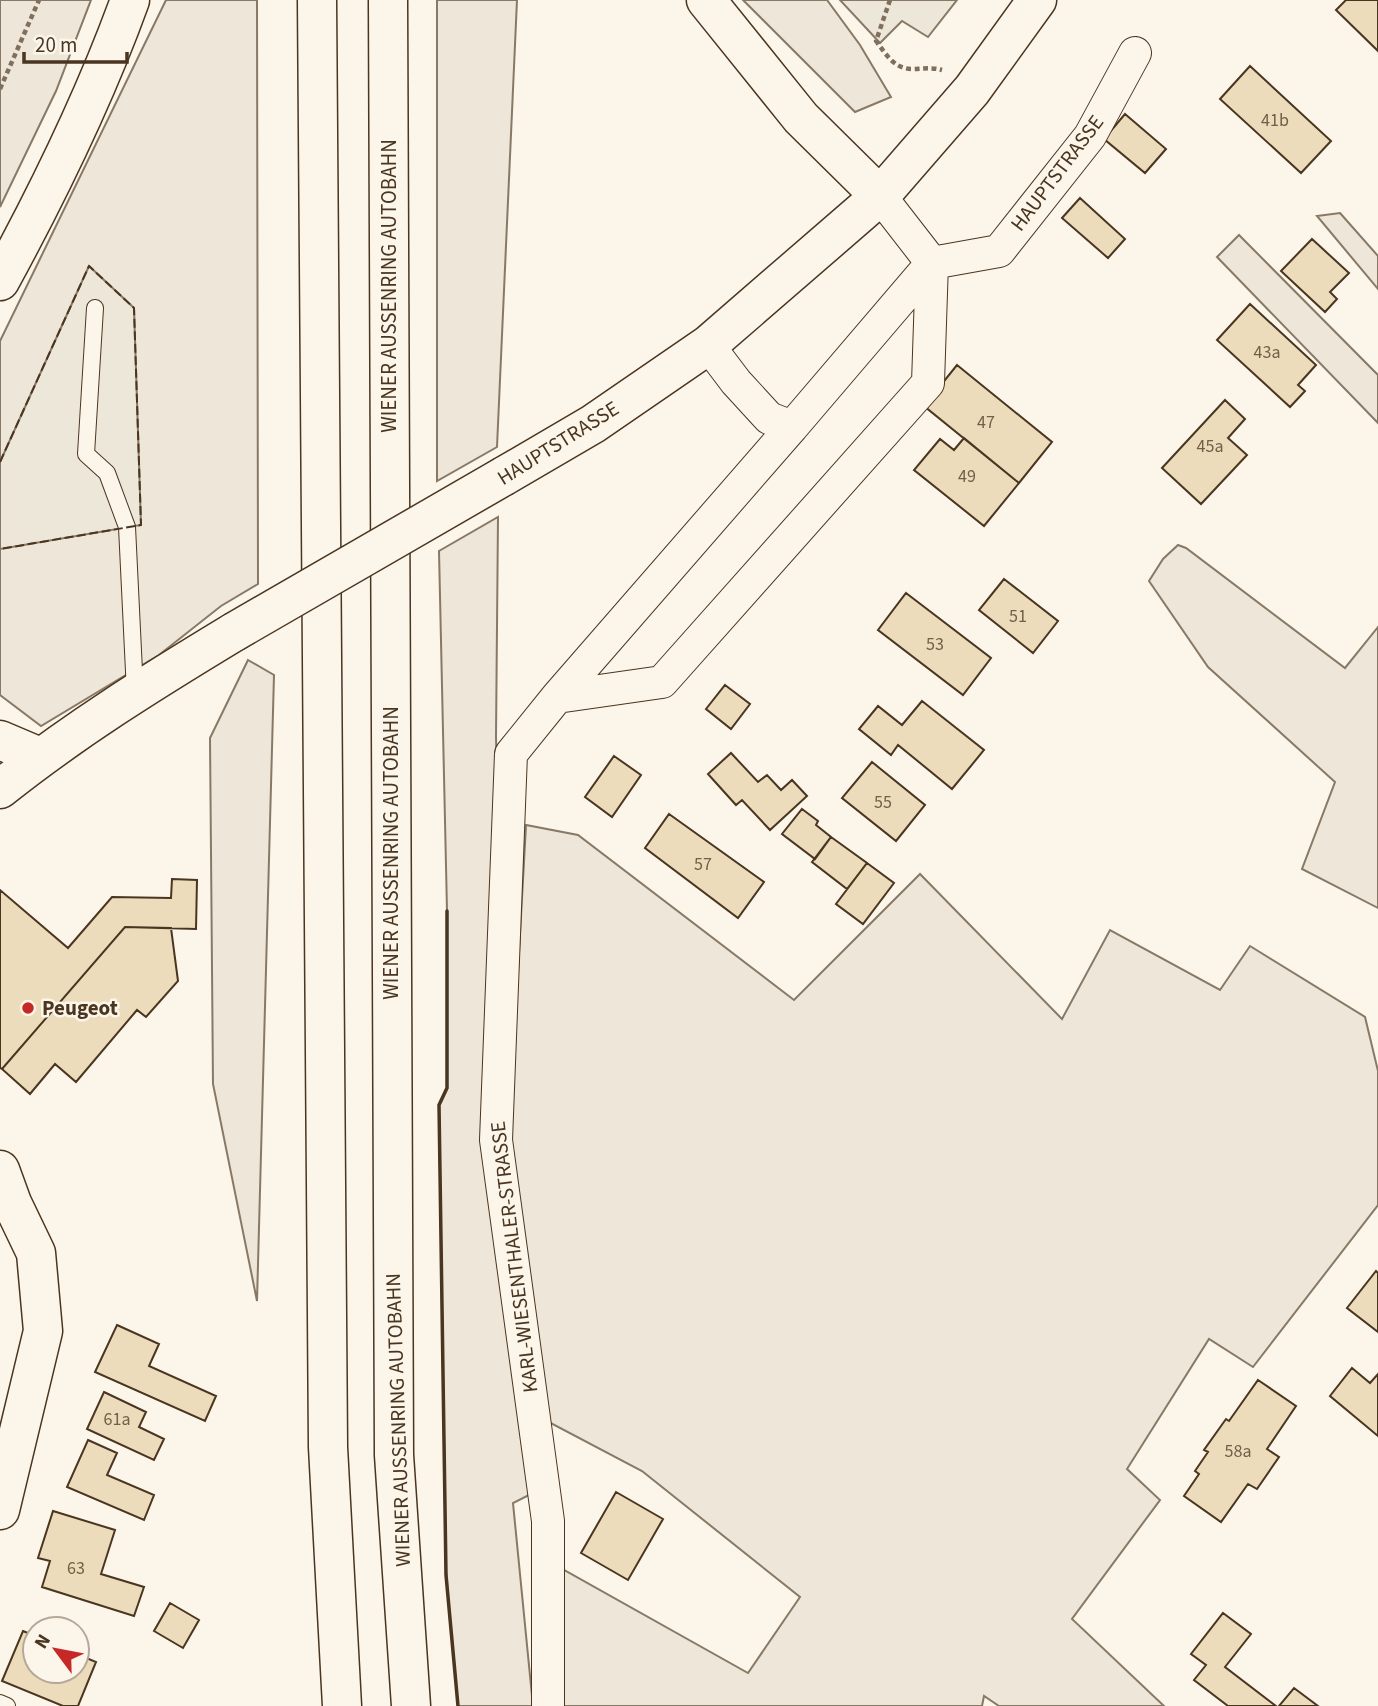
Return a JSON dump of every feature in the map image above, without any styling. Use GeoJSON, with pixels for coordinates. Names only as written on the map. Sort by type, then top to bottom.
{"type":"FeatureCollection","features":[{"type":"Feature","properties":{"kind":"main road"},"geometry":{"type":"LineString","coordinates":[[0,282],[71,142],[130,0]]}},
{"type":"Feature","properties":{"kind":"main road"},"geometry":{"type":"LineString","coordinates":[[317,0],[323,497],[328,1447],[342,1706]]}},
{"type":"Feature","properties":{"kind":"main road","name":"WIENER AUSSENRING AUTOBAHN"},"geometry":{"type":"LineString","coordinates":[[388,0],[394,1455],[411,1706]]}},
{"type":"Feature","properties":{"kind":"main road"},"geometry":{"type":"LineString","coordinates":[[706,0],[801,118],[880,195]]}},
{"type":"Feature","properties":{"kind":"main road","name":"HAUPTSTRASSE"},"geometry":{"type":"LineString","coordinates":[[0,789],[40,757],[135,692],[593,424],[708,345],[880,195],[972,90],[1037,0]]}},
{"type":"Feature","properties":{"kind":"main road"},"geometry":{"type":"LineString","coordinates":[[0,740],[40,757]]}},
{"type":"Feature","properties":{"kind":"main road"},"geometry":{"type":"LineString","coordinates":[[0,1510],[43,1331],[36,1253],[4,1191]]}},
{"type":"Feature","properties":{"kind":"street","name":"HAUPTSTRASSE"},"geometry":{"type":"LineString","coordinates":[[932,263],[999,251],[1090,135],[1135,53]]}},
{"type":"Feature","properties":{"kind":"street"},"geometry":{"type":"LineString","coordinates":[[557,697],[662,682],[928,383],[932,263],[880,195]]}},
{"type":"Feature","properties":{"kind":"street"},"geometry":{"type":"LineString","coordinates":[[557,697],[932,263]]}},
{"type":"Feature","properties":{"kind":"street"},"geometry":{"type":"LineString","coordinates":[[708,345],[736,382],[769,418],[792,427]]}},
{"type":"Feature","properties":{"kind":"street","name":"KARL-WIESENTHALER-STRASSE"},"geometry":{"type":"LineString","coordinates":[[548,1706],[548,1521],[496,1140],[510,754],[557,697]]}},
{"type":"Feature","properties":{"kind":"lane"},"geometry":{"type":"LineString","coordinates":[[95,307],[86,454],[107,473],[127,527],[135,692]]}},
{"type":"Feature","properties":{"kind":"lane"},"geometry":{"type":"LineString","coordinates":[[0,1703],[7,1706]]}},
{"type":"Feature","properties":{"kind":"path"},"geometry":{"type":"LineString","coordinates":[[0,89],[39,0]]}},
{"type":"Feature","properties":{"kind":"path"},"geometry":{"type":"LineString","coordinates":[[890,0],[876,41],[894,64],[910,69],[929,66],[944,70],[972,90]]}},
{"type":"Feature","properties":{"kind":"shaded area"},"geometry":{"type":"Polygon","coordinates":[[[0,0],[91,0],[56,91],[0,207],[0,0]]]}},
{"type":"Feature","properties":{"kind":"shaded area"},"geometry":{"type":"Polygon","coordinates":[[[166,0],[257,0],[258,584],[221,606],[159,655],[41,726],[0,695],[0,341],[166,0]]]}},
{"type":"Feature","properties":{"kind":"shaded area"},"geometry":{"type":"Polygon","coordinates":[[[437,0],[517,0],[497,447],[437,481],[437,0]]]}},
{"type":"Feature","properties":{"kind":"shaded area"},"geometry":{"type":"Polygon","coordinates":[[[743,0],[827,0],[860,45],[891,97],[855,112],[743,0]]]}},
{"type":"Feature","properties":{"kind":"shaded area"},"geometry":{"type":"Polygon","coordinates":[[[840,0],[957,0],[928,37],[902,21],[880,43],[840,0]]]}},
{"type":"Feature","properties":{"kind":"shaded area"},"geometry":{"type":"Polygon","coordinates":[[[1340,213],[1378,256],[1378,289],[1317,216],[1340,213]]]}},
{"type":"Feature","properties":{"kind":"shaded area"},"geometry":{"type":"Polygon","coordinates":[[[1239,235],[1378,375],[1378,423],[1217,257],[1239,235]]]}},
{"type":"Feature","properties":{"kind":"shaded area"},"geometry":{"type":"Polygon","coordinates":[[[89,266],[134,308],[141,525],[0,549],[0,462],[89,266]]]}},
{"type":"Feature","properties":{"kind":"shaded area"},"geometry":{"type":"Polygon","coordinates":[[[498,517],[498,819],[516,1008],[526,825],[578,835],[794,1000],[920,874],[1062,1019],[1110,930],[1220,990],[1250,946],[1365,1017],[1378,1071],[1378,1205],[1253,1367],[1209,1339],[1127,1469],[1160,1500],[1072,1619],[1164,1706],[999,1706],[984,1696],[982,1706],[558,1706],[564,1570],[748,1673],[800,1597],[642,1471],[547,1421],[533,1493],[513,1503],[533,1706],[458,1706],[446,1575],[439,1105],[447,1088],[447,911],[439,551],[498,517]]]}},
{"type":"Feature","properties":{"kind":"shaded area"},"geometry":{"type":"Polygon","coordinates":[[[1178,545],[1186,548],[1345,668],[1378,627],[1378,908],[1302,869],[1335,782],[1208,667],[1149,581],[1163,559],[1178,545]]]}},
{"type":"Feature","properties":{"kind":"shaded area"},"geometry":{"type":"Polygon","coordinates":[[[248,660],[274,675],[257,1301],[213,1084],[210,738],[248,660]]]}},
{"type":"Feature","properties":{"kind":"building"},"geometry":{"type":"Polygon","coordinates":[[[1346,0],[1378,0],[1378,51],[1336,10],[1346,0]]]}},
{"type":"Feature","properties":{"kind":"building"},"geometry":{"type":"Polygon","coordinates":[[[1250,66],[1331,141],[1301,173],[1220,99],[1250,66]]]}},
{"type":"Feature","properties":{"kind":"building"},"geometry":{"type":"Polygon","coordinates":[[[1125,114],[1166,149],[1145,173],[1104,139],[1125,114]]]}},
{"type":"Feature","properties":{"kind":"building"},"geometry":{"type":"Polygon","coordinates":[[[1080,198],[1125,239],[1108,258],[1062,218],[1080,198]]]}},
{"type":"Feature","properties":{"kind":"building"},"geometry":{"type":"Polygon","coordinates":[[[1312,239],[1349,273],[1330,292],[1337,299],[1325,312],[1281,271],[1312,239]]]}},
{"type":"Feature","properties":{"kind":"building"},"geometry":{"type":"Polygon","coordinates":[[[1250,304],[1316,365],[1298,385],[1305,391],[1290,407],[1217,340],[1250,304]]]}},
{"type":"Feature","properties":{"kind":"building"},"geometry":{"type":"Polygon","coordinates":[[[957,365],[1052,442],[1019,483],[924,406],[957,365]]]}},
{"type":"Feature","properties":{"kind":"building"},"geometry":{"type":"Polygon","coordinates":[[[1225,400],[1245,419],[1228,438],[1247,455],[1201,504],[1162,468],[1225,400]]]}},
{"type":"Feature","properties":{"kind":"building"},"geometry":{"type":"Polygon","coordinates":[[[964,438],[1019,483],[984,526],[914,470],[940,439],[954,450],[964,438]]]}},
{"type":"Feature","properties":{"kind":"building"},"geometry":{"type":"Polygon","coordinates":[[[1004,579],[1058,621],[1033,653],[979,610],[1004,579]]]}},
{"type":"Feature","properties":{"kind":"building"},"geometry":{"type":"Polygon","coordinates":[[[906,593],[991,658],[963,695],[878,630],[906,593]]]}},
{"type":"Feature","properties":{"kind":"building"},"geometry":{"type":"Polygon","coordinates":[[[725,685],[750,704],[731,729],[706,709],[725,685]]]}},
{"type":"Feature","properties":{"kind":"building"},"geometry":{"type":"Polygon","coordinates":[[[922,701],[984,750],[952,789],[898,745],[891,755],[859,729],[878,706],[902,725],[922,701]]]}},
{"type":"Feature","properties":{"kind":"building"},"geometry":{"type":"Polygon","coordinates":[[[731,753],[758,782],[767,775],[781,790],[792,780],[807,796],[770,830],[742,800],[736,805],[708,774],[731,753]]]}},
{"type":"Feature","properties":{"kind":"building"},"geometry":{"type":"Polygon","coordinates":[[[614,756],[641,775],[612,817],[585,797],[614,756]]]}},
{"type":"Feature","properties":{"kind":"building"},"geometry":{"type":"Polygon","coordinates":[[[872,762],[925,805],[896,841],[842,798],[872,762]]]}},
{"type":"Feature","properties":{"kind":"building"},"geometry":{"type":"Polygon","coordinates":[[[802,809],[818,821],[816,825],[831,837],[815,859],[782,834],[802,809]]]}},
{"type":"Feature","properties":{"kind":"building"},"geometry":{"type":"Polygon","coordinates":[[[669,814],[764,882],[738,918],[645,848],[669,814]]]}},
{"type":"Feature","properties":{"kind":"building"},"geometry":{"type":"Polygon","coordinates":[[[831,837],[867,863],[847,889],[812,862],[831,837]]]}},
{"type":"Feature","properties":{"kind":"building"},"geometry":{"type":"Polygon","coordinates":[[[867,863],[894,883],[863,924],[836,904],[867,863]]]}},
{"type":"Feature","properties":{"kind":"building","name":"Peugeot"},"geometry":{"type":"Polygon","coordinates":[[[172,879],[197,880],[196,929],[125,927],[2,1069],[0,1068],[0,890],[68,948],[112,897],[171,898],[172,879]]]}},
{"type":"Feature","properties":{"kind":"building"},"geometry":{"type":"Polygon","coordinates":[[[125,927],[171,928],[178,981],[146,1017],[137,1010],[76,1082],[55,1064],[30,1094],[2,1069],[125,927]]]}},
{"type":"Feature","properties":{"kind":"building"},"geometry":{"type":"Polygon","coordinates":[[[1376,1271],[1378,1273],[1378,1332],[1347,1308],[1376,1271]]]}},
{"type":"Feature","properties":{"kind":"building"},"geometry":{"type":"Polygon","coordinates":[[[117,1325],[159,1344],[149,1366],[216,1396],[205,1421],[95,1372],[117,1325]]]}},
{"type":"Feature","properties":{"kind":"building"},"geometry":{"type":"Polygon","coordinates":[[[1352,1368],[1370,1383],[1378,1374],[1378,1436],[1330,1396],[1352,1368]]]}},
{"type":"Feature","properties":{"kind":"building"},"geometry":{"type":"Polygon","coordinates":[[[1258,1380],[1296,1406],[1267,1449],[1279,1457],[1257,1489],[1248,1484],[1221,1522],[1184,1496],[1199,1474],[1195,1471],[1208,1452],[1204,1450],[1258,1380]]]}},
{"type":"Feature","properties":{"kind":"building"},"geometry":{"type":"Polygon","coordinates":[[[104,1392],[146,1412],[139,1427],[164,1439],[154,1460],[87,1429],[104,1392]]]}},
{"type":"Feature","properties":{"kind":"building"},"geometry":{"type":"Polygon","coordinates":[[[88,1440],[117,1453],[107,1475],[154,1495],[144,1520],[67,1487],[88,1440]]]}},
{"type":"Feature","properties":{"kind":"building"},"geometry":{"type":"Polygon","coordinates":[[[616,1492],[663,1519],[628,1580],[581,1553],[616,1492]]]}},
{"type":"Feature","properties":{"kind":"building"},"geometry":{"type":"Polygon","coordinates":[[[53,1511],[115,1530],[101,1574],[144,1587],[134,1616],[42,1587],[50,1561],[38,1558],[53,1511]]]}},
{"type":"Feature","properties":{"kind":"building"},"geometry":{"type":"Polygon","coordinates":[[[170,1603],[199,1620],[183,1648],[154,1631],[170,1603]]]}},
{"type":"Feature","properties":{"kind":"building"},"geometry":{"type":"Polygon","coordinates":[[[1223,1613],[1251,1634],[1225,1667],[1276,1706],[1228,1706],[1194,1680],[1206,1665],[1191,1654],[1223,1613]]]}},
{"type":"Feature","properties":{"kind":"building"},"geometry":{"type":"Polygon","coordinates":[[[21,1636],[21,1685],[87,1685],[78,1706],[63,1706],[2,1681],[21,1636]]]}},
{"type":"Feature","properties":{"kind":"building"},"geometry":{"type":"Polygon","coordinates":[[[91,1660],[96,1662],[91,1674],[91,1660]]]}},
{"type":"Feature","properties":{"kind":"building"},"geometry":{"type":"Polygon","coordinates":[[[1294,1688],[1318,1706],[1279,1706],[1294,1688]]]}},
{"type":"Feature","properties":{"kind":"fence"},"geometry":{"type":"LineString","coordinates":[[0,462],[89,266],[134,308],[141,525],[0,549]]}},
{"type":"Feature","properties":{"kind":"wall"},"geometry":{"type":"LineString","coordinates":[[447,911],[447,1088],[439,1105],[446,1575],[458,1706]]}},
{"type":"Feature","properties":{"kind":"place","name":"Peugeot"},"geometry":{"type":"Point","coordinates":[28,1008]}}]}
